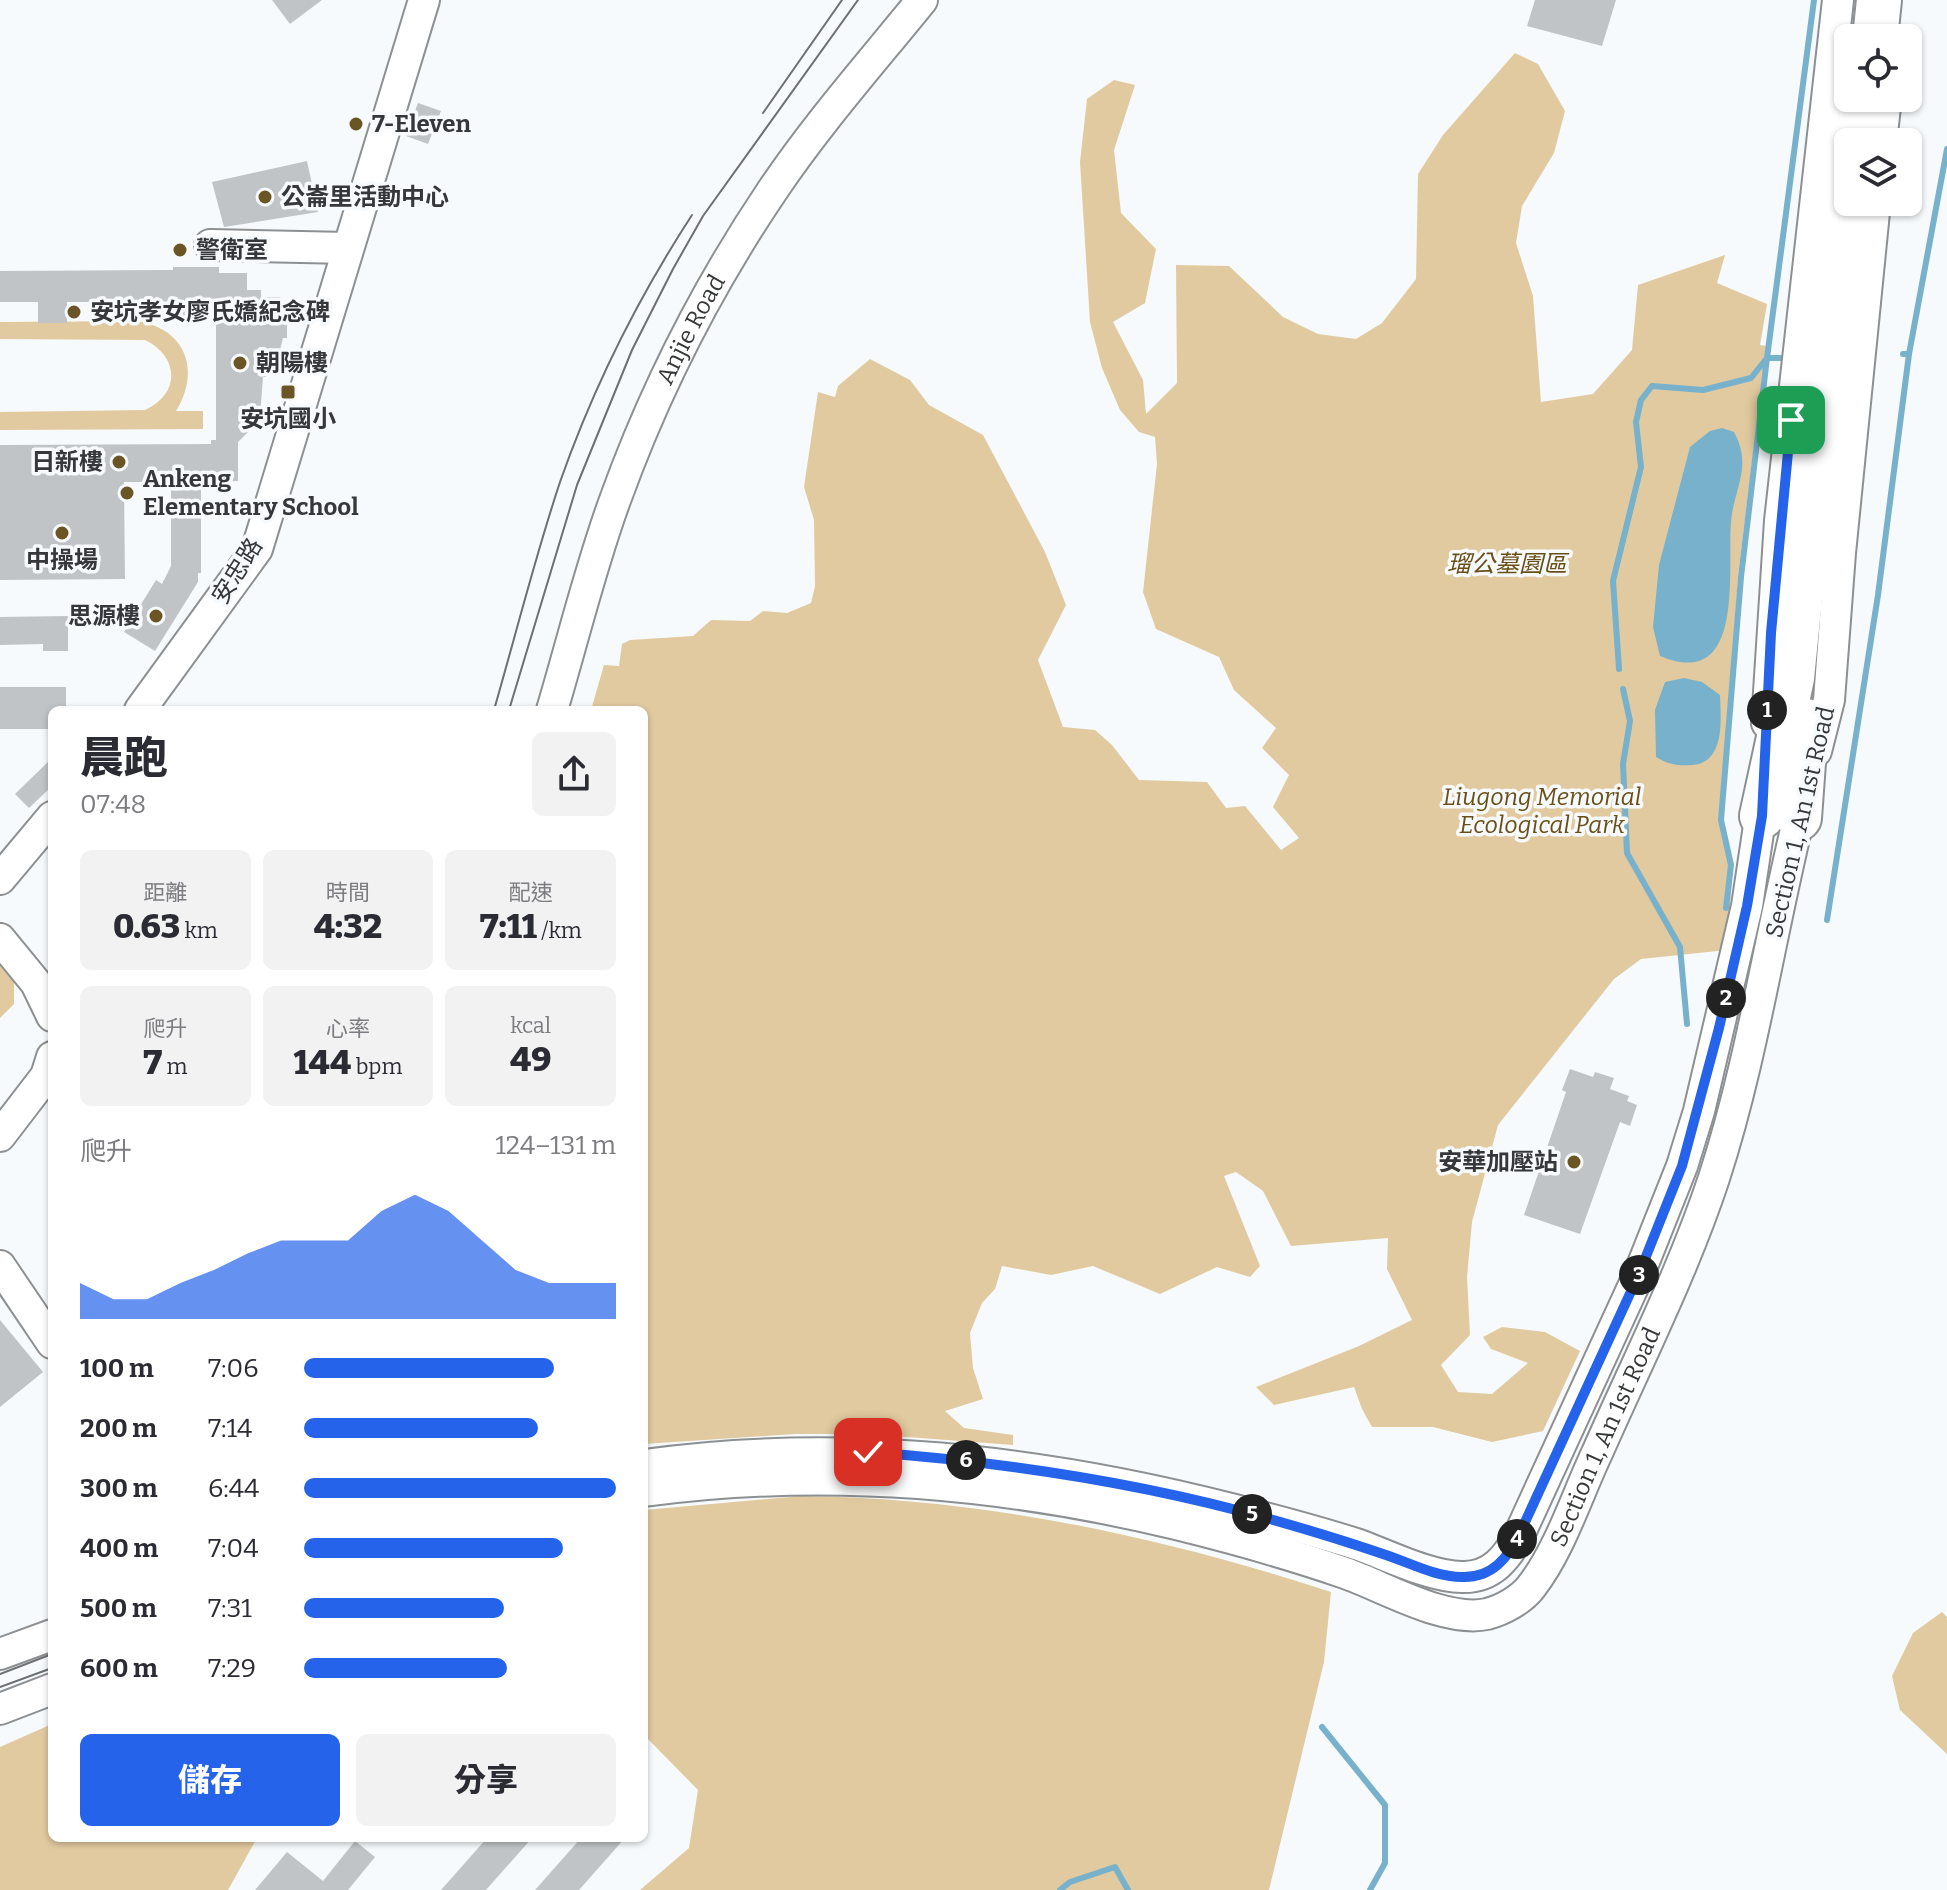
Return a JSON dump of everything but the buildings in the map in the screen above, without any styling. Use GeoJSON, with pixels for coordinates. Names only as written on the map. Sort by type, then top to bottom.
{"type":"FeatureCollection","features":[{"type":"Feature","properties":{"kind":"highway"},"geometry":{"type":"LineString","coordinates":[[1857,24],[1860,0]]}},
{"type":"Feature","properties":{"kind":"highway"},"geometry":{"type":"LineString","coordinates":[[1876,24],[1879,0]]}},
{"type":"Feature","properties":{"kind":"highway"},"geometry":{"type":"LineString","coordinates":[[1780,817],[1849,112]]}},
{"type":"Feature","properties":{"kind":"highway"},"geometry":{"type":"LineString","coordinates":[[1780,817],[1811,665],[1857,216]]}},
{"type":"Feature","properties":{"kind":"street","name":"安忠路"},"geometry":{"type":"LineString","coordinates":[[143,706],[257,549],[424,0]]}},
{"type":"Feature","properties":{"kind":"street","name":"Anjie Road"},"geometry":{"type":"LineString","coordinates":[[553,706],[615,500],[670,370],[712,289],[772,191],[881,35],[895,0]]}},
{"type":"Feature","properties":{"kind":"street","name":"Anjie Road"},"geometry":{"type":"LineString","coordinates":[[534,706],[598,493],[653,364],[696,280],[759,175],[818,95],[922,0]]}},
{"type":"Feature","properties":{"kind":"street","name":"Section 1, An 1st Road"},"geometry":{"type":"LineString","coordinates":[[648,1491],[757,1481],[994,1478],[1089,1505],[1177,1524],[1333,1569],[1438,1609],[1462,1615],[1487,1614],[1529,1591],[1553,1549],[1671,1288],[1714,1179],[1764,988],[1780,817],[1771,633],[1780,521],[1838,0]]}},
{"type":"Feature","properties":{"kind":"street"},"geometry":{"type":"LineString","coordinates":[[1893,24],[1896,0]]}},
{"type":"Feature","properties":{"kind":"street","name":"Section 1, An 1st Road"},"geometry":{"type":"LineString","coordinates":[[648,1465],[853,1452],[994,1478],[1183,1497],[1355,1544],[1443,1575],[1477,1576],[1503,1561],[1520,1533],[1639,1274],[1682,1166],[1706,1083],[1747,906],[1829,700],[1840,553],[1874,216]]}},
{"type":"Feature","properties":{"kind":"street"},"geometry":{"type":"LineString","coordinates":[[210,245],[348,248]]}},
{"type":"Feature","properties":{"kind":"street"},"geometry":{"type":"LineString","coordinates":[[0,879],[48,822]]}},
{"type":"Feature","properties":{"kind":"street"},"geometry":{"type":"LineString","coordinates":[[0,939],[36,983],[48,1008]]}},
{"type":"Feature","properties":{"kind":"street"},"geometry":{"type":"LineString","coordinates":[[0,1136],[48,1070]]}},
{"type":"Feature","properties":{"kind":"street"},"geometry":{"type":"LineString","coordinates":[[0,1266],[48,1337]]}},
{"type":"Feature","properties":{"kind":"street"},"geometry":{"type":"LineString","coordinates":[[0,1654],[48,1636]]}},
{"type":"Feature","properties":{"kind":"street"},"geometry":{"type":"LineString","coordinates":[[0,1709],[48,1691]]}},
{"type":"Feature","properties":{"kind":"green space"},"geometry":{"type":"Polygon","coordinates":[[[1515,53],[1538,64],[1565,111],[1554,153],[1522,206],[1516,243],[1533,296],[1541,402],[1593,394],[1632,350],[1638,285],[1725,255],[1717,283],[1767,304],[1760,345],[1766,346],[1738,577],[1720,820],[1732,879],[1727,950],[1641,959],[1614,979],[1498,1125],[1472,1222],[1467,1277],[1470,1335],[1441,1365],[1458,1392],[1492,1394],[1528,1363],[1491,1349],[1483,1337],[1502,1327],[1545,1332],[1580,1351],[1543,1431],[1492,1442],[1433,1427],[1372,1427],[1354,1387],[1274,1405],[1256,1387],[1359,1346],[1412,1320],[1387,1269],[1388,1238],[1291,1246],[1263,1191],[1236,1172],[1224,1176],[1260,1266],[1250,1277],[1217,1267],[1160,1294],[1093,1266],[1051,1275],[1002,1266],[995,1289],[982,1303],[970,1333],[973,1368],[983,1399],[945,1411],[964,1428],[1013,1435],[1013,1445],[868,1434],[795,1434],[648,1444],[648,706],[592,706],[604,665],[619,666],[622,644],[630,640],[693,636],[711,620],[750,621],[763,611],[787,613],[811,603],[815,586],[814,520],[804,487],[818,392],[835,397],[838,386],[870,359],[910,380],[929,405],[983,435],[1045,552],[1066,605],[1038,660],[1063,727],[1095,730],[1112,745],[1139,780],[1207,782],[1226,808],[1245,806],[1281,850],[1299,838],[1273,807],[1289,775],[1262,748],[1276,728],[1234,690],[1219,657],[1156,629],[1143,592],[1157,464],[1155,437],[1139,432],[1120,410],[1102,368],[1090,322],[1080,162],[1087,99],[1114,80],[1135,85],[1114,150],[1121,213],[1156,249],[1145,303],[1113,322],[1143,380],[1146,414],[1177,383],[1176,265],[1229,266],[1283,317],[1318,334],[1356,339],[1382,323],[1416,279],[1418,174],[1443,135],[1515,53]]]}},
{"type":"Feature","properties":{"kind":"green space"},"geometry":{"type":"Polygon","coordinates":[[[136,321],[167,332],[184,353],[188,366],[187,381],[176,411],[203,411],[203,429],[0,430],[0,412],[145,410],[165,395],[171,375],[164,355],[145,340],[0,339],[0,322],[136,321]]]}},
{"type":"Feature","properties":{"kind":"green space"},"geometry":{"type":"Polygon","coordinates":[[[0,965],[14,976],[14,1004],[0,1018],[0,965]]]}},
{"type":"Feature","properties":{"kind":"green space"},"geometry":{"type":"Polygon","coordinates":[[[801,1496],[869,1498],[1003,1512],[1136,1538],[1331,1592],[1324,1662],[1269,1890],[640,1890],[689,1848],[698,1790],[648,1739],[648,1510],[801,1496]]]}},
{"type":"Feature","properties":{"kind":"green space"},"geometry":{"type":"Polygon","coordinates":[[[1942,1612],[1947,1617],[1947,1754],[1900,1710],[1892,1676],[1913,1633],[1942,1612]]]}},
{"type":"Feature","properties":{"kind":"green space"},"geometry":{"type":"Polygon","coordinates":[[[48,1726],[48,1842],[255,1842],[228,1890],[0,1890],[0,1747],[48,1726]]]}},
{"type":"Feature","properties":{"kind":"water"},"geometry":{"type":"Polygon","coordinates":[[[1722,428],[1734,432],[1742,456],[1741,477],[1731,522],[1726,621],[1719,642],[1707,657],[1688,663],[1660,656],[1653,627],[1659,565],[1690,447],[1710,431],[1722,428]]]}},
{"type":"Feature","properties":{"kind":"water"},"geometry":{"type":"Polygon","coordinates":[[[1684,678],[1702,682],[1720,695],[1720,727],[1716,748],[1703,762],[1693,765],[1674,764],[1656,757],[1655,710],[1665,682],[1684,678]]]}},
{"type":"Feature","properties":{"kind":"waterway"},"geometry":{"type":"LineString","coordinates":[[1619,669],[1613,581],[1641,467],[1636,422],[1641,400],[1652,386],[1703,390],[1751,378],[1767,358],[1814,0]]}},
{"type":"Feature","properties":{"kind":"waterway"},"geometry":{"type":"LineString","coordinates":[[1903,354],[1909,354],[1947,149]]}},
{"type":"Feature","properties":{"kind":"waterway"},"geometry":{"type":"LineString","coordinates":[[1827,920],[1878,595],[1909,354]]}},
{"type":"Feature","properties":{"kind":"waterway"},"geometry":{"type":"LineString","coordinates":[[1726,908],[1731,865],[1721,820],[1741,577],[1767,358],[1790,358]]}},
{"type":"Feature","properties":{"kind":"waterway"},"geometry":{"type":"LineString","coordinates":[[1623,689],[1630,721],[1623,764],[1627,853],[1680,947],[1687,1024]]}},
{"type":"Feature","properties":{"kind":"waterway"},"geometry":{"type":"LineString","coordinates":[[1322,1727],[1385,1805],[1385,1863],[1370,1890]]}},
{"type":"Feature","properties":{"kind":"waterway"},"geometry":{"type":"LineString","coordinates":[[1060,1890],[1070,1882],[1115,1867],[1128,1890]]}},
{"type":"Feature","properties":{"kind":"tram line"},"geometry":{"type":"LineString","coordinates":[[763,113],[842,0]]}},
{"type":"Feature","properties":{"kind":"tram line"},"geometry":{"type":"LineString","coordinates":[[510,706],[577,485],[632,350],[703,216],[858,0]]}},
{"type":"Feature","properties":{"kind":"tram line"},"geometry":{"type":"LineString","coordinates":[[495,706],[542,539],[587,412],[618,344],[692,215]]}},
{"type":"Feature","properties":{"kind":"tram line"},"geometry":{"type":"LineString","coordinates":[[0,1674],[48,1656]]}},
{"type":"Feature","properties":{"kind":"tram line"},"geometry":{"type":"LineString","coordinates":[[0,1687],[48,1669]]}},
{"type":"Feature","properties":{"kind":"place","name":"7-Eleven"},"geometry":{"type":"Point","coordinates":[356,124]}},
{"type":"Feature","properties":{"kind":"place","name":"公崙里活動中心"},"geometry":{"type":"Point","coordinates":[265,197]}},
{"type":"Feature","properties":{"kind":"place","name":"警衛室"},"geometry":{"type":"Point","coordinates":[180,250]}},
{"type":"Feature","properties":{"kind":"place","name":"安坑孝女廖氏嬌紀念碑"},"geometry":{"type":"Point","coordinates":[74,312]}},
{"type":"Feature","properties":{"kind":"place","name":"朝陽樓"},"geometry":{"type":"Point","coordinates":[240,363]}},
{"type":"Feature","properties":{"kind":"place","name":"安坑國小"},"geometry":{"type":"Point","coordinates":[288,392]}},
{"type":"Feature","properties":{"kind":"place","name":"日新樓"},"geometry":{"type":"Point","coordinates":[119,462]}},
{"type":"Feature","properties":{"kind":"place","name":"Ankeng Elementary School"},"geometry":{"type":"Point","coordinates":[127,493]}},
{"type":"Feature","properties":{"kind":"place","name":"中操場"},"geometry":{"type":"Point","coordinates":[62,533]}},
{"type":"Feature","properties":{"kind":"place","name":"思源樓"},"geometry":{"type":"Point","coordinates":[156,616]}},
{"type":"Feature","properties":{"kind":"place","name":"安華加壓站"},"geometry":{"type":"Point","coordinates":[1574,1162]}},
{"type":"Feature","properties":{"kind":"route"},"geometry":{"type":"LineString","coordinates":[[868,1452],[996,1464],[1183,1497],[1355,1544],[1443,1575],[1477,1576],[1503,1561],[1520,1533],[1639,1274],[1682,1166],[1699,1111],[1747,906],[1762,816],[1771,633],[1791,420]]}},
{"type":"Feature","properties":{"kind":"park label","name":"瑠公墓園區"},"geometry":{"type":"Point","coordinates":[1507,564]}},
{"type":"Feature","properties":{"kind":"park label","name":"Liugong Memorial Ecological Park"},"geometry":{"type":"Point","coordinates":[1542,811]}}]}
